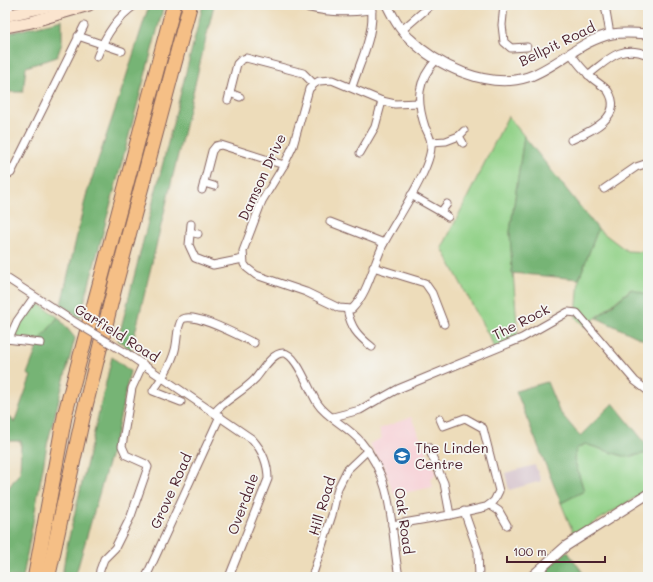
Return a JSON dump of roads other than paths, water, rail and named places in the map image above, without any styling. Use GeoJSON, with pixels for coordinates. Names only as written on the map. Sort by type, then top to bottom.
{"type":"FeatureCollection","features":[{"type":"Feature","properties":{"kind":"highway"},"geometry":{"type":"LineString","coordinates":[[35,577],[65,414],[174,5]]}},
{"type":"Feature","properties":{"kind":"highway"},"geometry":{"type":"LineString","coordinates":[[48,577],[85,408],[115,286],[190,5]]}},
{"type":"Feature","properties":{"kind":"main road"},"geometry":{"type":"LineString","coordinates":[[54,5],[32,10],[8,12],[11,19],[17,21],[82,5]]}},
{"type":"Feature","properties":{"kind":"main road"},"geometry":{"type":"LineString","coordinates":[[5,27],[31,22],[88,5]]}},
{"type":"Feature","properties":{"kind":"street"},"geometry":{"type":"LineString","coordinates":[[19,5],[32,10]]}},
{"type":"Feature","properties":{"kind":"street"},"geometry":{"type":"LineString","coordinates":[[97,57],[102,44],[122,14],[135,5]]}},
{"type":"Feature","properties":{"kind":"street"},"geometry":{"type":"LineString","coordinates":[[298,5],[321,11],[341,13],[372,8],[370,33],[352,87]]}},
{"type":"Feature","properties":{"kind":"street","name":"Bellpit Road"},"geometry":{"type":"LineString","coordinates":[[387,5],[402,30],[410,39],[437,59],[472,76],[503,80],[527,77],[571,54],[584,45],[610,34],[648,34]]}},
{"type":"Feature","properties":{"kind":"street"},"geometry":{"type":"LineString","coordinates":[[402,30],[430,5]]}},
{"type":"Feature","properties":{"kind":"street"},"geometry":{"type":"LineString","coordinates":[[504,5],[502,25],[504,42],[511,48],[527,47]]}},
{"type":"Feature","properties":{"kind":"street"},"geometry":{"type":"LineString","coordinates":[[605,5],[610,34]]}},
{"type":"Feature","properties":{"kind":"street"},"geometry":{"type":"LineString","coordinates":[[5,176],[12,173],[84,26]]}},
{"type":"Feature","properties":{"kind":"street"},"geometry":{"type":"LineString","coordinates":[[78,36],[122,51]]}},
{"type":"Feature","properties":{"kind":"street"},"geometry":{"type":"LineString","coordinates":[[588,75],[624,50],[641,52],[648,55]]}},
{"type":"Feature","properties":{"kind":"street"},"geometry":{"type":"LineString","coordinates":[[571,54],[588,75],[608,91],[612,103],[610,115],[598,128],[571,140]]}},
{"type":"Feature","properties":{"kind":"street"},"geometry":{"type":"LineString","coordinates":[[240,97],[229,97],[238,64],[241,60],[246,58],[303,73],[314,84],[319,81],[332,80],[352,87],[382,102],[395,104],[419,103]]}},
{"type":"Feature","properties":{"kind":"street"},"geometry":{"type":"LineString","coordinates":[[191,224],[189,246],[195,258],[213,265],[243,258],[247,268],[256,274],[306,292],[339,308],[352,309],[364,293],[373,267],[384,243],[427,163],[431,142],[419,103],[422,83],[427,70],[437,59]]}},
{"type":"Feature","properties":{"kind":"street","name":"Damson Drive"},"geometry":{"type":"LineString","coordinates":[[243,258],[243,252],[262,201],[284,165],[293,146],[310,89],[314,84]]}},
{"type":"Feature","properties":{"kind":"street"},"geometry":{"type":"LineString","coordinates":[[360,153],[375,127],[382,102]]}},
{"type":"Feature","properties":{"kind":"street"},"geometry":{"type":"LineString","coordinates":[[431,142],[446,141],[462,133],[463,143]]}},
{"type":"Feature","properties":{"kind":"street"},"geometry":{"type":"LineString","coordinates":[[214,186],[203,187],[212,151],[216,146],[221,145],[284,165]]}},
{"type":"Feature","properties":{"kind":"street"},"geometry":{"type":"LineString","coordinates":[[604,189],[636,167],[648,163]]}},
{"type":"Feature","properties":{"kind":"street"},"geometry":{"type":"LineString","coordinates":[[411,195],[448,217]]}},
{"type":"Feature","properties":{"kind":"street"},"geometry":{"type":"LineString","coordinates":[[440,212],[447,204]]}},
{"type":"Feature","properties":{"kind":"street"},"geometry":{"type":"LineString","coordinates":[[330,222],[384,243]]}},
{"type":"Feature","properties":{"kind":"street"},"geometry":{"type":"LineString","coordinates":[[190,232],[198,234]]}},
{"type":"Feature","properties":{"kind":"street"},"geometry":{"type":"LineString","coordinates":[[373,267],[424,283],[432,293],[444,324]]}},
{"type":"Feature","properties":{"kind":"street","name":"Garfield Road"},"geometry":{"type":"LineString","coordinates":[[5,276],[34,297],[126,353],[217,414]]}},
{"type":"Feature","properties":{"kind":"street"},"geometry":{"type":"LineString","coordinates":[[34,297],[7,339],[41,343]]}},
{"type":"Feature","properties":{"kind":"street"},"geometry":{"type":"LineString","coordinates":[[347,308],[350,322],[358,336],[372,347]]}},
{"type":"Feature","properties":{"kind":"street","name":"The Rock"},"geometry":{"type":"LineString","coordinates":[[333,417],[360,410],[405,386],[522,338],[572,311],[577,313],[635,381],[648,391]]}},
{"type":"Feature","properties":{"kind":"street"},"geometry":{"type":"LineString","coordinates":[[181,402],[153,391],[173,356],[178,327],[184,318],[199,319],[254,343]]}},
{"type":"Feature","properties":{"kind":"street","name":"Oak Road"},"geometry":{"type":"LineString","coordinates":[[217,414],[252,381],[274,356],[283,353],[289,354],[294,360],[318,404],[324,411],[353,433],[368,450],[382,473],[386,486],[399,577]]}},
{"type":"Feature","properties":{"kind":"street"},"geometry":{"type":"LineString","coordinates":[[99,577],[104,559],[115,548],[131,516],[148,467],[146,464],[126,454],[122,446],[132,388],[143,364]]}},
{"type":"Feature","properties":{"kind":"street","name":"Grove Road"},"geometry":{"type":"LineString","coordinates":[[146,577],[217,414]]}},
{"type":"Feature","properties":{"kind":"street","name":"Overdale"},"geometry":{"type":"LineString","coordinates":[[217,414],[252,439],[264,456],[268,468],[268,479],[229,577]]}},
{"type":"Feature","properties":{"kind":"street"},"geometry":{"type":"LineString","coordinates":[[392,525],[450,515],[490,505],[494,501],[499,491],[483,428],[465,418],[443,426],[440,419]]}},
{"type":"Feature","properties":{"kind":"street"},"geometry":{"type":"LineString","coordinates":[[428,447],[444,483],[450,515]]}},
{"type":"Feature","properties":{"kind":"street","name":"Hill Road"},"geometry":{"type":"LineString","coordinates":[[312,577],[332,515],[338,488],[347,470],[368,450]]}},
{"type":"Feature","properties":{"kind":"street"},"geometry":{"type":"LineString","coordinates":[[531,577],[566,546],[648,494]]}},
{"type":"Feature","properties":{"kind":"street"},"geometry":{"type":"LineString","coordinates":[[490,505],[499,511],[507,525]]}},
{"type":"Feature","properties":{"kind":"street"},"geometry":{"type":"LineString","coordinates":[[464,511],[478,551],[479,577]]}},
{"type":"Feature","properties":{"kind":"place","name":"The Linden Centre"},"geometry":{"type":"Point","coordinates":[402,456]}}]}
